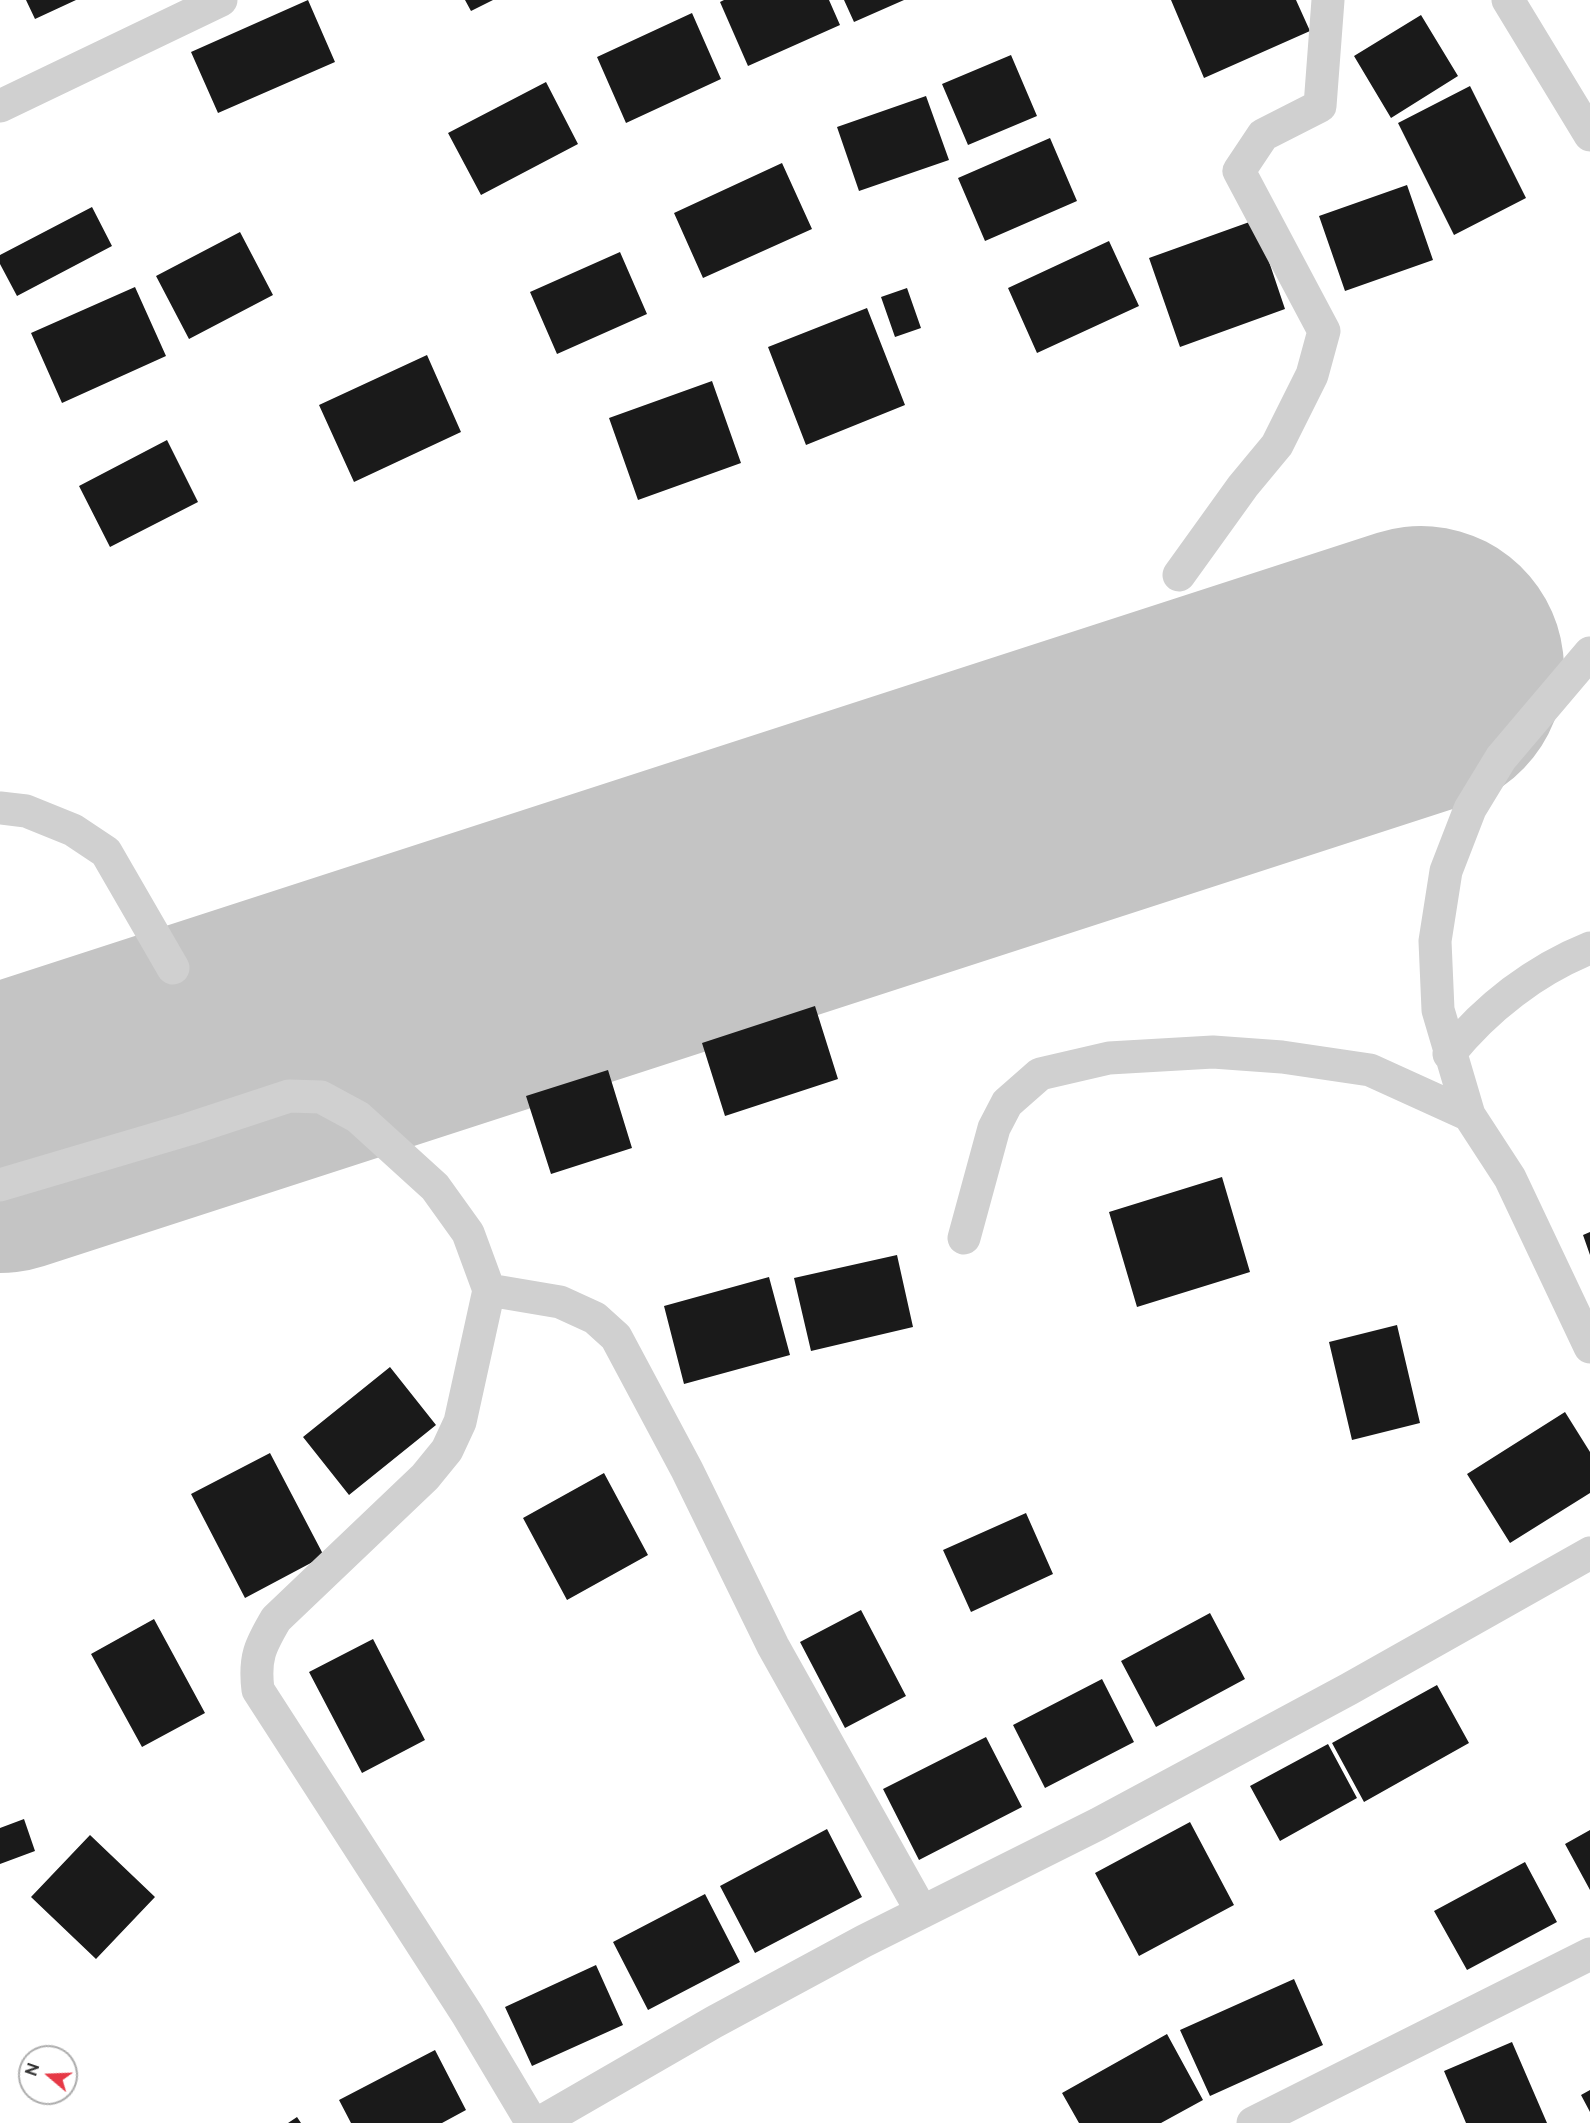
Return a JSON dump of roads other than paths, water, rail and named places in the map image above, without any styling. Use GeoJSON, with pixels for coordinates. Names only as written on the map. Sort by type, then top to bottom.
{"type":"FeatureCollection","features":[{"type":"Feature","properties":{"kind":"street"},"geometry":{"type":"LineString","coordinates":[[0,106],[221,0]]}},
{"type":"Feature","properties":{"kind":"street"},"geometry":{"type":"LineString","coordinates":[[1179,575],[1243,486],[1276,445],[1312,375],[1324,331],[1239,171],[1263,135],[1320,106],[1328,0]]}},
{"type":"Feature","properties":{"kind":"street"},"geometry":{"type":"LineString","coordinates":[[1508,0],[1590,135]]}},
{"type":"Feature","properties":{"kind":"street"},"geometry":{"type":"LineString","coordinates":[[1590,653],[1501,758],[1470,809],[1446,871],[1435,941],[1438,1010],[1449,1054],[1469,1115],[1510,1178],[1590,1347]]}},
{"type":"Feature","properties":{"kind":"street"},"geometry":{"type":"LineString","coordinates":[[0,808],[26,811],[73,830],[106,852],[173,968]]}},
{"type":"Feature","properties":{"kind":"street"},"geometry":{"type":"LineString","coordinates":[[1449,1054],[1471,1027],[1517,988],[1557,961],[1590,948]]}},
{"type":"Feature","properties":{"kind":"street"},"geometry":{"type":"LineString","coordinates":[[964,1238],[994,1128],[1007,1103],[1040,1074],[1108,1058],[1213,1052],[1282,1057],[1370,1070],[1469,1115]]}},
{"type":"Feature","properties":{"kind":"street"},"geometry":{"type":"LineString","coordinates":[[0,1185],[189,1129],[289,1096],[321,1097],[358,1117],[435,1188],[468,1233],[489,1290],[460,1422],[447,1450],[425,1477],[276,1619],[261,1643],[255,1666],[258,1690],[467,2013],[532,2123]]}},
{"type":"Feature","properties":{"kind":"street"},"geometry":{"type":"LineString","coordinates":[[489,1290],[560,1302],[595,1318],[616,1337],[687,1470],[773,1646],[922,1912]]}},
{"type":"Feature","properties":{"kind":"street"},"geometry":{"type":"LineString","coordinates":[[539,2123],[714,2022],[922,1912],[1108,1819],[1349,1689],[1590,1553]]}},
{"type":"Feature","properties":{"kind":"street"},"geometry":{"type":"LineString","coordinates":[[1253,2123],[1590,1954]]}}]}
